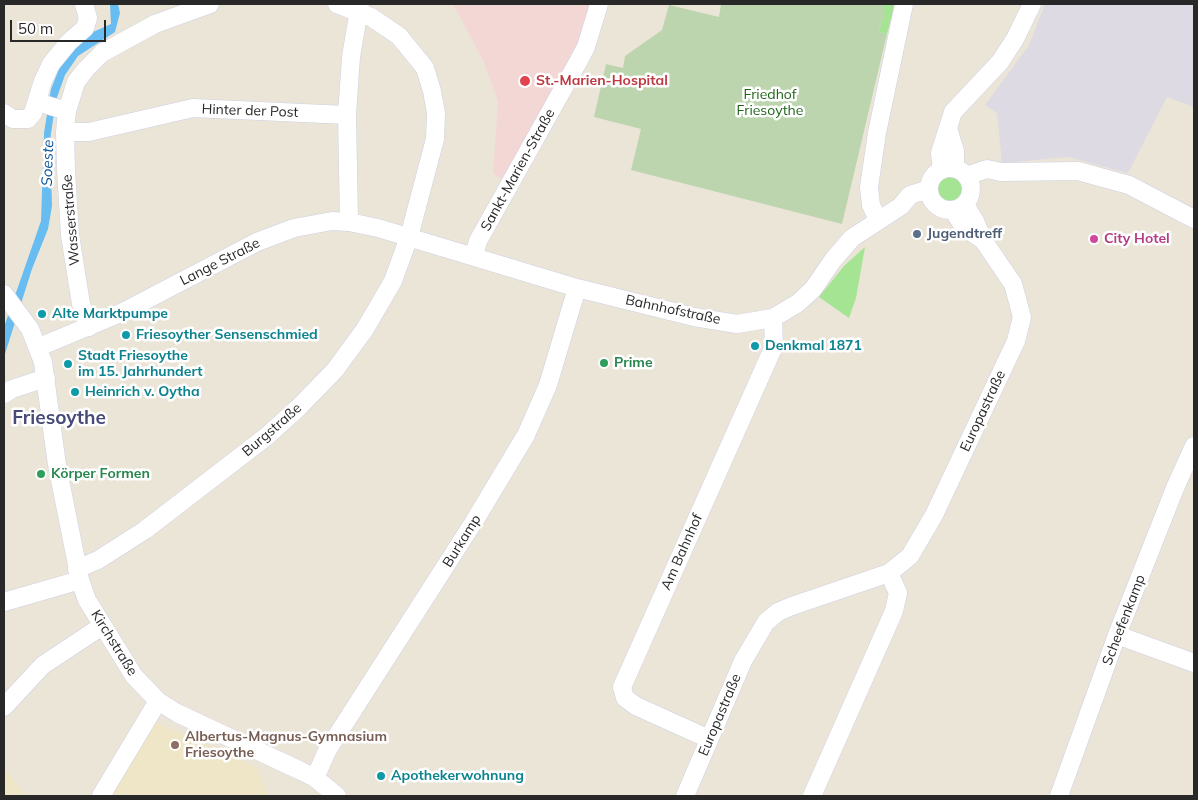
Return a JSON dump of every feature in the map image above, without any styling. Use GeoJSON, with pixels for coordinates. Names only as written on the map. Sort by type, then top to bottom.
{"type":"FeatureCollection","features":[{"type":"Feature","properties":{"kind":"street"},"geometry":{"type":"LineString","coordinates":[[4,113],[13,119],[28,119],[53,107],[43,80],[51,64],[69,42],[85,28],[88,18],[84,4]]}},
{"type":"Feature","properties":{"kind":"street","name":"Wasserstraße"},"geometry":{"type":"LineString","coordinates":[[89,327],[81,304],[70,234],[65,132],[53,107],[102,53],[155,24],[210,4]]}},
{"type":"Feature","properties":{"kind":"street"},"geometry":{"type":"LineString","coordinates":[[337,4],[358,8],[386,26],[399,36],[425,68],[436,113],[436,139],[409,237]]}},
{"type":"Feature","properties":{"kind":"street","name":"Sankt-Marien-Straße"},"geometry":{"type":"LineString","coordinates":[[474,255],[478,241],[586,46],[599,4]]}},
{"type":"Feature","properties":{"kind":"street"},"geometry":{"type":"LineString","coordinates":[[878,220],[871,205],[869,187],[877,133],[904,4]]}},
{"type":"Feature","properties":{"kind":"street"},"geometry":{"type":"LineString","coordinates":[[1032,4],[1000,62],[953,112],[948,127],[955,151],[959,176],[969,200],[959,207],[946,210],[931,196],[933,178],[959,176],[990,181],[1001,172],[1059,170],[1102,176],[1129,185],[1194,219]]}},
{"type":"Feature","properties":{"kind":"street"},"geometry":{"type":"LineString","coordinates":[[349,222],[347,115],[358,8]]}},
{"type":"Feature","properties":{"kind":"street","name":"Hinter der Post"},"geometry":{"type":"LineString","coordinates":[[65,132],[89,132],[193,108],[347,115]]}},
{"type":"Feature","properties":{"kind":"street","name":"Bahnhofstraße"},"geometry":{"type":"LineString","coordinates":[[409,237],[474,255],[577,288],[711,320],[737,324],[773,318],[798,304],[813,289],[833,260],[852,238],[901,206],[910,195],[931,196]]}},
{"type":"Feature","properties":{"kind":"street","name":"Europastraße"},"geometry":{"type":"LineString","coordinates":[[685,796],[742,661],[766,622],[778,612],[792,606],[889,572],[910,556],[923,536],[1016,341],[1022,317],[1013,284],[983,240],[964,227],[959,207]]}},
{"type":"Feature","properties":{"kind":"street","name":"Lange Straße"},"geometry":{"type":"LineString","coordinates":[[39,347],[123,312],[258,242],[294,228],[332,221],[349,222],[409,237]]}},
{"type":"Feature","properties":{"kind":"street","name":"Burgstraße"},"geometry":{"type":"LineString","coordinates":[[4,602],[79,574],[145,530],[232,464],[298,408],[335,370],[365,329],[392,281],[409,237]]}},
{"type":"Feature","properties":{"kind":"street","name":"Burkamp"},"geometry":{"type":"LineString","coordinates":[[315,778],[327,751],[476,520],[526,435],[548,385],[577,288]]}},
{"type":"Feature","properties":{"kind":"street","name":"Kirchstraße"},"geometry":{"type":"LineString","coordinates":[[6,296],[21,316],[39,347],[46,378],[57,465],[79,574],[87,600],[134,676],[158,701],[203,726],[315,778],[338,796]]}},
{"type":"Feature","properties":{"kind":"street","name":"Am Bahnhof"},"geometry":{"type":"LineString","coordinates":[[710,739],[636,706],[625,698],[622,687],[774,346],[773,318]]}},
{"type":"Feature","properties":{"kind":"street"},"geometry":{"type":"LineString","coordinates":[[4,394],[12,389],[46,378]]}},
{"type":"Feature","properties":{"kind":"street","name":"Scheefenkamp"},"geometry":{"type":"LineString","coordinates":[[1059,796],[1117,634],[1175,488],[1193,450]]}},
{"type":"Feature","properties":{"kind":"street"},"geometry":{"type":"LineString","coordinates":[[812,796],[894,611],[898,593],[889,572]]}},
{"type":"Feature","properties":{"kind":"street"},"geometry":{"type":"LineString","coordinates":[[4,707],[24,682],[42,665],[102,626]]}},
{"type":"Feature","properties":{"kind":"street"},"geometry":{"type":"LineString","coordinates":[[1117,634],[1194,663]]}},
{"type":"Feature","properties":{"kind":"street"},"geometry":{"type":"LineString","coordinates":[[101,796],[158,701]]}},
{"type":"Feature","properties":{"kind":"shaded area","name":"St.-Marien-Hospital"},"geometry":{"type":"Polygon","coordinates":[[[453,4],[590,4],[582,38],[505,180],[493,174],[498,101],[483,60],[453,4]]]}},
{"type":"Feature","properties":{"kind":"shaded area"},"geometry":{"type":"Polygon","coordinates":[[[1045,4],[1194,4],[1194,105],[1193,107],[1167,97],[1128,173],[1068,157],[1002,163],[997,113],[985,105],[1029,45],[1045,4]]]}},
{"type":"Feature","properties":{"kind":"shaded area","name":"Albertus-Magnus-Gymnasium Friesoythe"},"geometry":{"type":"Polygon","coordinates":[[[156,722],[258,768],[268,796],[112,796],[156,722]]]}},
{"type":"Feature","properties":{"kind":"shaded area"},"geometry":{"type":"Polygon","coordinates":[[[4,767],[26,796],[4,796],[4,767]]]}},
{"type":"Feature","properties":{"kind":"green space","name":"Friedhof Friesoythe"},"geometry":{"type":"Polygon","coordinates":[[[721,4],[883,4],[883,17],[879,32],[887,34],[842,224],[631,170],[641,129],[594,117],[606,64],[623,68],[625,56],[662,30],[669,5],[719,17],[721,4]]]}},
{"type":"Feature","properties":{"kind":"green space"},"geometry":{"type":"Polygon","coordinates":[[[883,4],[895,4],[887,34],[879,32],[883,17],[883,4]]]}},
{"type":"Feature","properties":{"kind":"green space"},"geometry":{"type":"Polygon","coordinates":[[[950,177],[959,180],[962,189],[959,198],[950,201],[941,198],[938,189],[941,180],[950,177]]]}},
{"type":"Feature","properties":{"kind":"green space"},"geometry":{"type":"Polygon","coordinates":[[[865,247],[856,298],[849,318],[819,297],[844,266],[865,247]]]}},
{"type":"Feature","properties":{"kind":"water","name":"Soeste"},"geometry":{"type":"Polygon","coordinates":[[[110,4],[118,4],[120,13],[115,32],[78,56],[65,75],[56,100],[50,140],[52,206],[48,229],[32,269],[4,357],[4,327],[41,221],[44,133],[51,89],[59,69],[74,48],[93,32],[111,24],[110,4]]]}},
{"type":"Feature","properties":{"kind":"place","name":"St.-Marien-Hospital"},"geometry":{"type":"Point","coordinates":[525,81]}},
{"type":"Feature","properties":{"kind":"place","name":"Jugendtreff"},"geometry":{"type":"Point","coordinates":[917,234]}},
{"type":"Feature","properties":{"kind":"place","name":"City Hotel"},"geometry":{"type":"Point","coordinates":[1094,239]}},
{"type":"Feature","properties":{"kind":"place","name":"Alte Marktpumpe"},"geometry":{"type":"Point","coordinates":[42,314]}},
{"type":"Feature","properties":{"kind":"place","name":"Friesoyther Sensenschmied"},"geometry":{"type":"Point","coordinates":[126,335]}},
{"type":"Feature","properties":{"kind":"place","name":"Denkmal 1871"},"geometry":{"type":"Point","coordinates":[755,346]}},
{"type":"Feature","properties":{"kind":"place","name":"Prime"},"geometry":{"type":"Point","coordinates":[604,363]}},
{"type":"Feature","properties":{"kind":"place","name":"Stadt Friesoythe im 15. Jahrhundert"},"geometry":{"type":"Point","coordinates":[68,364]}},
{"type":"Feature","properties":{"kind":"place","name":"Heinrich v. Oytha"},"geometry":{"type":"Point","coordinates":[75,392]}},
{"type":"Feature","properties":{"kind":"place","name":"Körper Formen"},"geometry":{"type":"Point","coordinates":[41,474]}},
{"type":"Feature","properties":{"kind":"place","name":"Albertus-Magnus-Gymnasium Friesoythe"},"geometry":{"type":"Point","coordinates":[175,745]}},
{"type":"Feature","properties":{"kind":"place","name":"Apothekerwohnung"},"geometry":{"type":"Point","coordinates":[381,776]}},
{"type":"Feature","properties":{"kind":"district","name":"Friesoythe"},"geometry":{"type":"Point","coordinates":[59,418]}}]}
